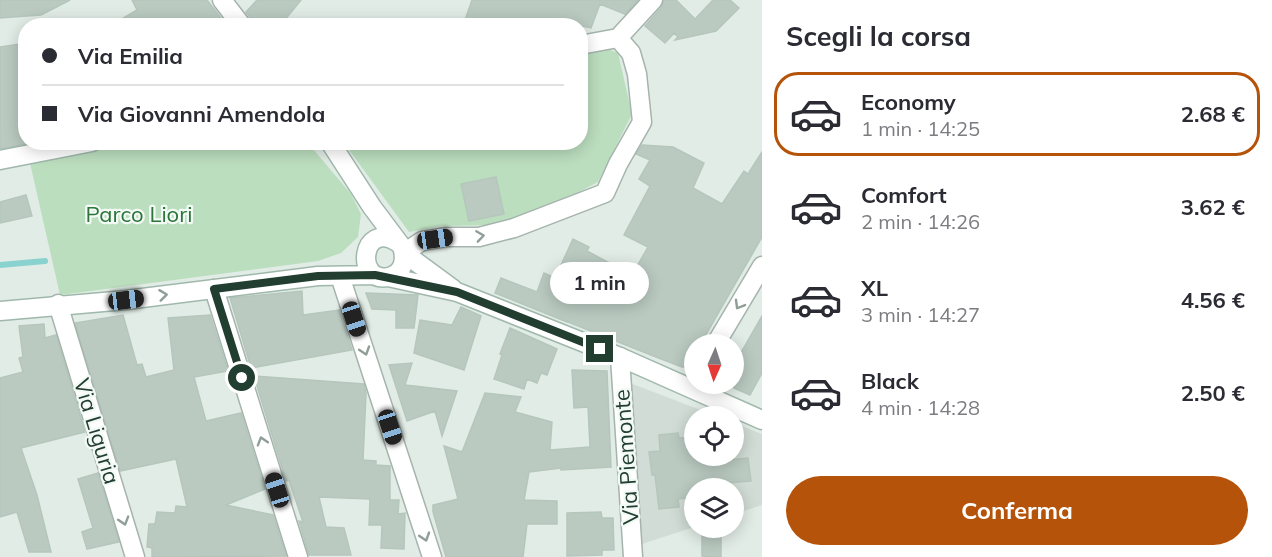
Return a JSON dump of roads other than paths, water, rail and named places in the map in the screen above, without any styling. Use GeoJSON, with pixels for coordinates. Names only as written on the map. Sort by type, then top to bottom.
{"type":"FeatureCollection","features":[{"type":"Feature","properties":{"kind":"street"},"geometry":{"type":"LineString","coordinates":[[222,0],[236,18]]}},
{"type":"Feature","properties":{"kind":"street"},"geometry":{"type":"LineString","coordinates":[[588,44],[618,38],[653,0]]}},
{"type":"Feature","properties":{"kind":"street"},"geometry":{"type":"LineString","coordinates":[[401,247],[447,237],[479,237],[514,228],[605,193],[618,164],[642,122],[637,74],[631,53],[618,38]]}},
{"type":"Feature","properties":{"kind":"street"},"geometry":{"type":"LineString","coordinates":[[0,160],[51,150]]}},
{"type":"Feature","properties":{"kind":"street"},"geometry":{"type":"LineString","coordinates":[[0,311],[58,304],[126,300],[318,276],[394,275],[403,265],[401,247],[335,150]]}},
{"type":"Feature","properties":{"kind":"street"},"geometry":{"type":"LineString","coordinates":[[372,207],[369,246],[365,258],[370,270],[382,276],[457,292],[684,381]]}},
{"type":"Feature","properties":{"kind":"street"},"geometry":{"type":"LineString","coordinates":[[369,246],[373,241],[386,237],[457,292]]}},
{"type":"Feature","properties":{"kind":"street"},"geometry":{"type":"LineString","coordinates":[[722,334],[762,266]]}},
{"type":"Feature","properties":{"kind":"street"},"geometry":{"type":"LineString","coordinates":[[340,276],[432,557]]}},
{"type":"Feature","properties":{"kind":"street"},"geometry":{"type":"LineString","coordinates":[[214,289],[298,557]]}},
{"type":"Feature","properties":{"kind":"street","name":"Via Liguria"},"geometry":{"type":"LineString","coordinates":[[58,304],[135,557]]}},
{"type":"Feature","properties":{"kind":"street","name":"Via Piemonte"},"geometry":{"type":"LineString","coordinates":[[620,357],[633,557]]}},
{"type":"Feature","properties":{"kind":"street"},"geometry":{"type":"LineString","coordinates":[[711,394],[762,420]]}},
{"type":"Feature","properties":{"kind":"waterway"},"geometry":{"type":"LineString","coordinates":[[0,265],[45,261]]}},
{"type":"Feature","properties":{"kind":"park label","name":"Parco Liori"},"geometry":{"type":"Point","coordinates":[139,214]}}]}
